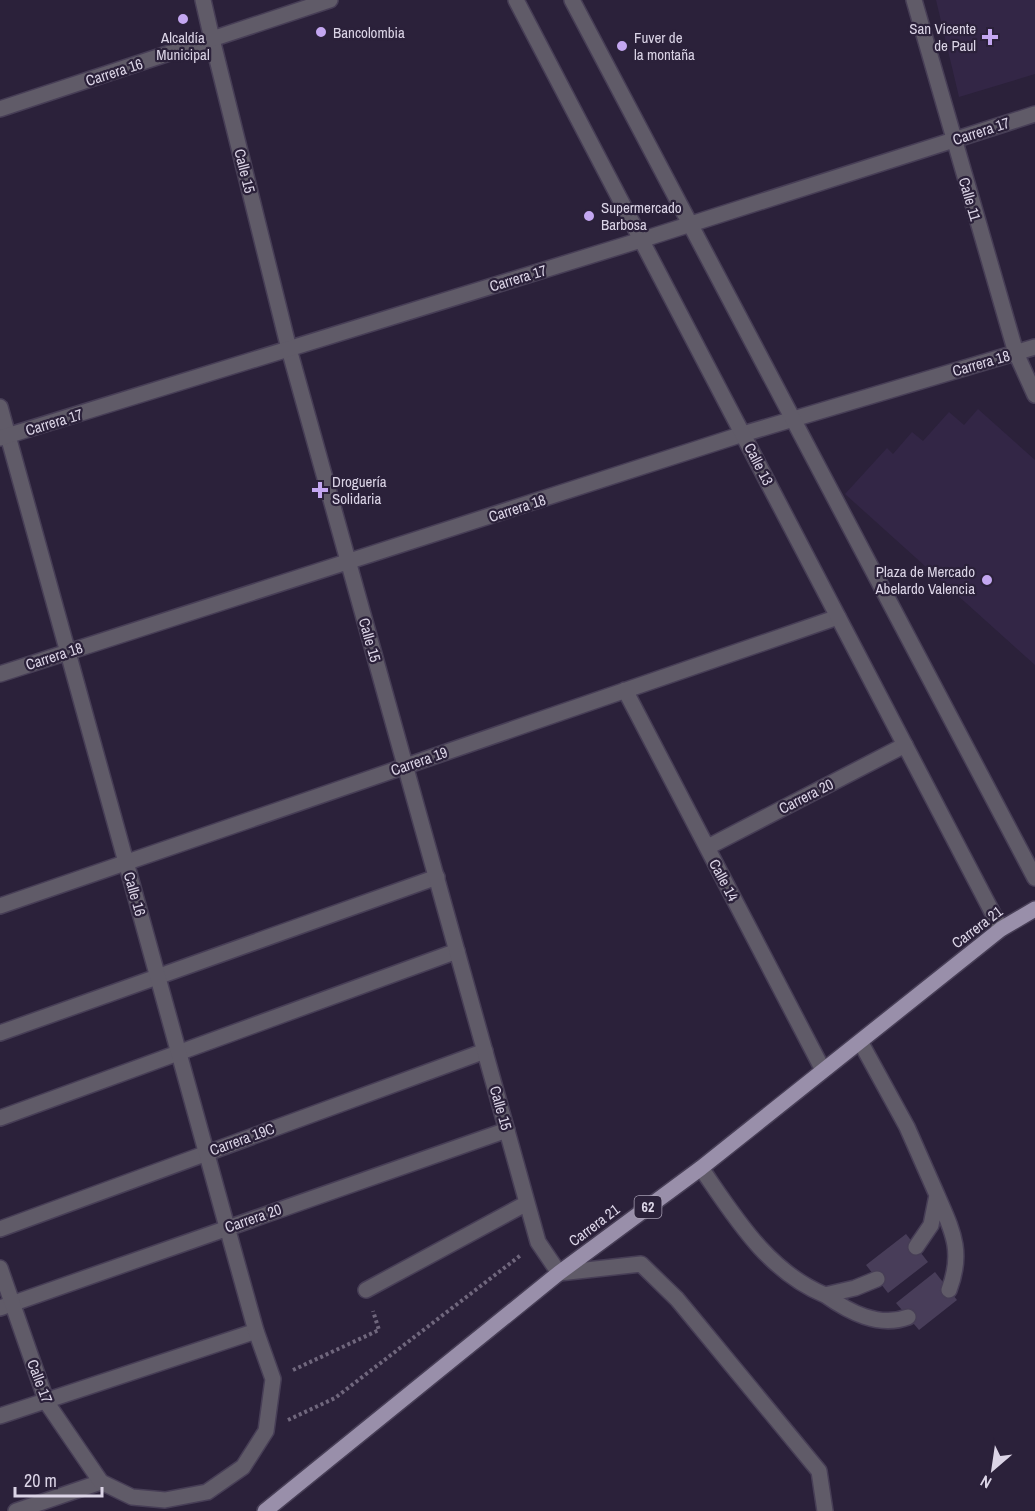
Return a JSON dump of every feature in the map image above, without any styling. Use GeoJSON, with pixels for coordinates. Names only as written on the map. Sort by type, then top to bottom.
{"type":"FeatureCollection","features":[{"type":"Feature","properties":{"kind":"main road","name":"Carrera 21"},"geometry":{"type":"LineString","coordinates":[[265,1511],[559,1273],[701,1168],[823,1070],[861,1043],[1001,929],[1035,909]]}},
{"type":"Feature","properties":{"kind":"street","name":"Calle 15"},"geometry":{"type":"LineString","coordinates":[[203,0],[289,349],[484,1051],[538,1242],[559,1273]]}},
{"type":"Feature","properties":{"kind":"street","name":"Carrera 16"},"geometry":{"type":"LineString","coordinates":[[0,109],[330,0]]}},
{"type":"Feature","properties":{"kind":"street","name":"Calle 13"},"geometry":{"type":"LineString","coordinates":[[516,0],[1001,929]]}},
{"type":"Feature","properties":{"kind":"street"},"geometry":{"type":"LineString","coordinates":[[572,0],[1035,878]]}},
{"type":"Feature","properties":{"kind":"street","name":"Calle 11"},"geometry":{"type":"LineString","coordinates":[[914,0],[1016,353],[1035,395]]}},
{"type":"Feature","properties":{"kind":"street","name":"Carrera 17"},"geometry":{"type":"LineString","coordinates":[[4,437],[641,240],[1035,114]]}},
{"type":"Feature","properties":{"kind":"street","name":"Carrera 18"},"geometry":{"type":"LineString","coordinates":[[0,674],[743,434],[1035,347]]}},
{"type":"Feature","properties":{"kind":"street","name":"Calle 16"},"geometry":{"type":"LineString","coordinates":[[0,407],[4,437],[68,652],[256,1331],[273,1379]]}},
{"type":"Feature","properties":{"kind":"street","name":"Carrera 19"},"geometry":{"type":"LineString","coordinates":[[0,906],[838,617]]}},
{"type":"Feature","properties":{"kind":"street","name":"Calle 14"},"geometry":{"type":"LineString","coordinates":[[625,690],[823,1070]]}},
{"type":"Feature","properties":{"kind":"street","name":"Carrera 20"},"geometry":{"type":"LineString","coordinates":[[708,848],[905,745]]}},
{"type":"Feature","properties":{"kind":"street"},"geometry":{"type":"LineString","coordinates":[[0,1033],[437,877]]}},
{"type":"Feature","properties":{"kind":"street"},"geometry":{"type":"LineString","coordinates":[[0,1118],[457,951]]}},
{"type":"Feature","properties":{"kind":"street"},"geometry":{"type":"LineString","coordinates":[[861,1043],[907,1127],[957,1241],[953,1279],[949,1290]]}},
{"type":"Feature","properties":{"kind":"street","name":"Carrera 19C"},"geometry":{"type":"LineString","coordinates":[[0,1229],[484,1051]]}},
{"type":"Feature","properties":{"kind":"street","name":"Carrera 20"},"geometry":{"type":"LineString","coordinates":[[6,1306],[507,1130]]}},
{"type":"Feature","properties":{"kind":"street"},"geometry":{"type":"LineString","coordinates":[[701,1168],[753,1242],[792,1277],[863,1317],[885,1322],[908,1317]]}},
{"type":"Feature","properties":{"kind":"street"},"geometry":{"type":"LineString","coordinates":[[916,1247],[931,1225],[937,1195]]}},
{"type":"Feature","properties":{"kind":"street"},"geometry":{"type":"LineString","coordinates":[[366,1290],[527,1203]]}},
{"type":"Feature","properties":{"kind":"street"},"geometry":{"type":"LineString","coordinates":[[559,1273],[641,1264],[677,1299],[819,1471],[825,1511]]}},
{"type":"Feature","properties":{"kind":"street","name":"Calle 17"},"geometry":{"type":"LineString","coordinates":[[0,1268],[6,1306],[47,1402],[101,1482]]}},
{"type":"Feature","properties":{"kind":"street"},"geometry":{"type":"LineString","coordinates":[[825,1295],[855,1288],[877,1279]]}},
{"type":"Feature","properties":{"kind":"street"},"geometry":{"type":"LineString","coordinates":[[0,1416],[256,1331]]}},
{"type":"Feature","properties":{"kind":"street"},"geometry":{"type":"LineString","coordinates":[[16,1511],[101,1482],[132,1497],[165,1500],[207,1492],[243,1467],[266,1431],[273,1379]]}},
{"type":"Feature","properties":{"kind":"path"},"geometry":{"type":"LineString","coordinates":[[266,1431],[335,1398],[538,1242]]}},
{"type":"Feature","properties":{"kind":"path"},"geometry":{"type":"LineString","coordinates":[[273,1379],[379,1330],[366,1290]]}},
{"type":"Feature","properties":{"kind":"shaded area","name":"San Vicente de Paul"},"geometry":{"type":"Polygon","coordinates":[[[936,0],[1035,0],[1035,74],[959,97],[936,0]]]}},
{"type":"Feature","properties":{"kind":"shaded area","name":"Plaza de Mercado Abelardo Valencia"},"geometry":{"type":"Polygon","coordinates":[[[978,409],[1035,460],[1035,665],[845,494],[887,448],[893,454],[912,432],[923,441],[949,412],[964,425],[978,409]]]}},
{"type":"Feature","properties":{"kind":"building"},"geometry":{"type":"Polygon","coordinates":[[[906,1234],[928,1262],[888,1293],[866,1265],[906,1234]]]}},
{"type":"Feature","properties":{"kind":"building"},"geometry":{"type":"Polygon","coordinates":[[[935,1272],[957,1300],[919,1330],[896,1303],[935,1272]]]}},
{"type":"Feature","properties":{"kind":"place","name":"Alcaldía Municipal"},"geometry":{"type":"Point","coordinates":[183,19]}},
{"type":"Feature","properties":{"kind":"place","name":"Bancolombia"},"geometry":{"type":"Point","coordinates":[321,32]}},
{"type":"Feature","properties":{"kind":"place","name":"San Vicente de Paul"},"geometry":{"type":"Point","coordinates":[990,37]}},
{"type":"Feature","properties":{"kind":"place","name":"Fuver de la montaña"},"geometry":{"type":"Point","coordinates":[622,46]}},
{"type":"Feature","properties":{"kind":"place","name":"Supermercado Barbosa"},"geometry":{"type":"Point","coordinates":[589,216]}},
{"type":"Feature","properties":{"kind":"place","name":"Droguería Solidaria"},"geometry":{"type":"Point","coordinates":[320,490]}},
{"type":"Feature","properties":{"kind":"place","name":"Plaza de Mercado Abelardo Valencia"},"geometry":{"type":"Point","coordinates":[987,580]}}]}
